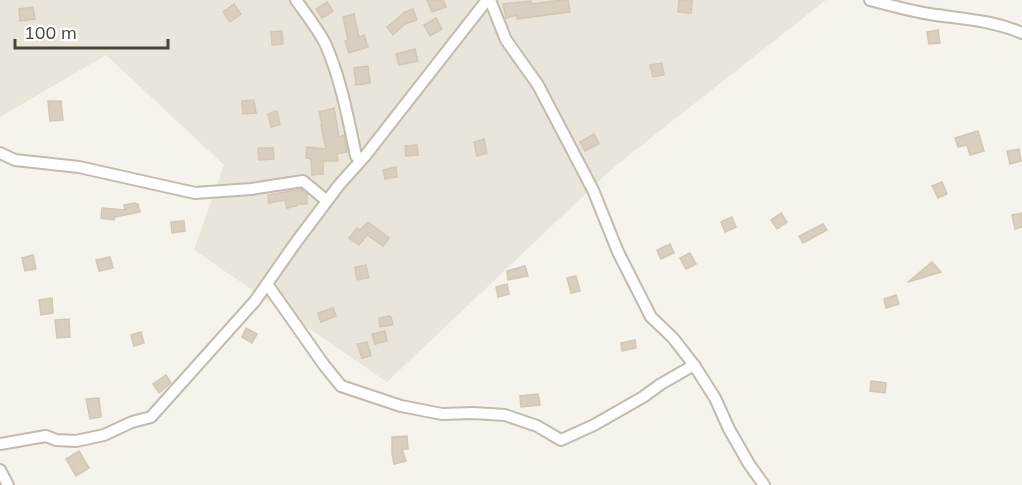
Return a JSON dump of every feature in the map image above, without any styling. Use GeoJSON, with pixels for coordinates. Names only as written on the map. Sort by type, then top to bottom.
{"type":"FeatureCollection","features":[{"type":"Feature","properties":{"kind":"street"},"geometry":{"type":"LineString","coordinates":[[296,0],[323,41],[334,64],[356,156],[359,159],[365,156]]}},
{"type":"Feature","properties":{"kind":"street"},"geometry":{"type":"LineString","coordinates":[[0,444],[46,436],[56,440],[76,441],[104,435],[132,422],[151,417],[255,301],[339,185],[365,156],[489,0],[506,40],[538,85],[593,190],[618,252],[651,317],[673,338],[694,365],[715,398],[749,464],[764,485]]}},
{"type":"Feature","properties":{"kind":"street"},"geometry":{"type":"LineString","coordinates":[[870,0],[927,14],[996,24],[1022,33]]}},
{"type":"Feature","properties":{"kind":"street"},"geometry":{"type":"LineString","coordinates":[[0,153],[15,160],[79,166],[195,193],[251,189],[303,181],[327,201]]}},
{"type":"Feature","properties":{"kind":"street"},"geometry":{"type":"LineString","coordinates":[[267,284],[324,365],[342,386],[401,406],[442,414],[505,415],[537,426],[561,440],[594,425],[694,365]]}},
{"type":"Feature","properties":{"kind":"street"},"geometry":{"type":"LineString","coordinates":[[0,470],[7,484]]}},
{"type":"Feature","properties":{"kind":"shaded area"},"geometry":{"type":"Polygon","coordinates":[[[0,0],[826,0],[614,167],[387,382],[194,250],[224,165],[106,55],[0,117],[0,0]]]}},
{"type":"Feature","properties":{"kind":"building"},"geometry":{"type":"Polygon","coordinates":[[[427,0],[443,0],[446,7],[432,12],[427,0]]]}},
{"type":"Feature","properties":{"kind":"building"},"geometry":{"type":"Polygon","coordinates":[[[568,0],[570,12],[517,19],[517,15],[506,18],[503,4],[531,1],[531,4],[568,0]]]}},
{"type":"Feature","properties":{"kind":"building"},"geometry":{"type":"Polygon","coordinates":[[[679,0],[692,0],[691,13],[678,12],[679,0]]]}},
{"type":"Feature","properties":{"kind":"building"},"geometry":{"type":"Polygon","coordinates":[[[327,2],[333,11],[322,18],[316,9],[327,2]]]}},
{"type":"Feature","properties":{"kind":"building"},"geometry":{"type":"Polygon","coordinates":[[[234,4],[241,14],[230,22],[223,12],[234,4]]]}},
{"type":"Feature","properties":{"kind":"building"},"geometry":{"type":"Polygon","coordinates":[[[33,7],[35,19],[20,21],[19,9],[33,7]]]}},
{"type":"Feature","properties":{"kind":"building"},"geometry":{"type":"Polygon","coordinates":[[[413,9],[417,20],[405,24],[393,35],[387,27],[405,12],[413,9]]]}},
{"type":"Feature","properties":{"kind":"building"},"geometry":{"type":"Polygon","coordinates":[[[354,14],[359,37],[364,35],[368,47],[349,53],[345,41],[348,40],[343,17],[354,14]]]}},
{"type":"Feature","properties":{"kind":"building"},"geometry":{"type":"Polygon","coordinates":[[[436,18],[442,29],[430,36],[424,25],[436,18]]]}},
{"type":"Feature","properties":{"kind":"building"},"geometry":{"type":"Polygon","coordinates":[[[938,30],[940,43],[929,44],[927,32],[938,30]]]}},
{"type":"Feature","properties":{"kind":"building"},"geometry":{"type":"Polygon","coordinates":[[[282,31],[283,44],[272,45],[271,32],[282,31]]]}},
{"type":"Feature","properties":{"kind":"building"},"geometry":{"type":"Polygon","coordinates":[[[415,49],[418,61],[399,65],[396,54],[415,49]]]}},
{"type":"Feature","properties":{"kind":"building"},"geometry":{"type":"Polygon","coordinates":[[[662,63],[664,75],[653,77],[650,65],[662,63]]]}},
{"type":"Feature","properties":{"kind":"building"},"geometry":{"type":"Polygon","coordinates":[[[368,66],[370,83],[356,85],[354,68],[368,66]]]}},
{"type":"Feature","properties":{"kind":"building"},"geometry":{"type":"Polygon","coordinates":[[[254,100],[256,113],[243,114],[242,101],[254,100]]]}},
{"type":"Feature","properties":{"kind":"building"},"geometry":{"type":"Polygon","coordinates":[[[48,101],[61,101],[63,120],[50,121],[48,101]]]}},
{"type":"Feature","properties":{"kind":"building"},"geometry":{"type":"Polygon","coordinates":[[[334,108],[339,137],[344,135],[347,152],[337,154],[338,161],[323,161],[323,174],[312,175],[311,159],[306,158],[307,147],[326,149],[319,112],[334,108]]]}},
{"type":"Feature","properties":{"kind":"building"},"geometry":{"type":"Polygon","coordinates":[[[277,111],[280,125],[271,127],[268,114],[277,111]]]}},
{"type":"Feature","properties":{"kind":"building"},"geometry":{"type":"Polygon","coordinates":[[[978,131],[984,151],[970,155],[967,145],[958,147],[955,138],[978,131]]]}},
{"type":"Feature","properties":{"kind":"building"},"geometry":{"type":"Polygon","coordinates":[[[594,134],[599,144],[585,151],[580,142],[594,134]]]}},
{"type":"Feature","properties":{"kind":"building"},"geometry":{"type":"Polygon","coordinates":[[[484,139],[487,153],[477,156],[474,142],[484,139]]]}},
{"type":"Feature","properties":{"kind":"building"},"geometry":{"type":"Polygon","coordinates":[[[417,145],[418,155],[406,156],[405,146],[417,145]]]}},
{"type":"Feature","properties":{"kind":"building"},"geometry":{"type":"Polygon","coordinates":[[[258,148],[273,148],[274,159],[259,160],[258,148]]]}},
{"type":"Feature","properties":{"kind":"building"},"geometry":{"type":"Polygon","coordinates":[[[1019,149],[1021,161],[1010,164],[1007,151],[1019,149]]]}},
{"type":"Feature","properties":{"kind":"building"},"geometry":{"type":"Polygon","coordinates":[[[396,167],[397,177],[385,179],[383,170],[396,167]]]}},
{"type":"Feature","properties":{"kind":"building"},"geometry":{"type":"Polygon","coordinates":[[[942,182],[947,194],[938,198],[932,186],[942,182]]]}},
{"type":"Feature","properties":{"kind":"building"},"geometry":{"type":"Polygon","coordinates":[[[301,189],[307,194],[307,204],[297,204],[297,206],[287,208],[285,200],[269,203],[268,195],[301,189]]]}},
{"type":"Feature","properties":{"kind":"building"},"geometry":{"type":"Polygon","coordinates":[[[138,204],[140,212],[115,217],[114,220],[101,218],[102,208],[125,210],[124,205],[138,204]]]}},
{"type":"Feature","properties":{"kind":"building"},"geometry":{"type":"Polygon","coordinates":[[[781,213],[787,222],[777,229],[771,220],[781,213]]]}},
{"type":"Feature","properties":{"kind":"building"},"geometry":{"type":"Polygon","coordinates":[[[1022,213],[1022,227],[1015,229],[1012,215],[1022,213]]]}},
{"type":"Feature","properties":{"kind":"building"},"geometry":{"type":"Polygon","coordinates":[[[732,217],[736,227],[725,232],[721,222],[732,217]]]}},
{"type":"Feature","properties":{"kind":"building"},"geometry":{"type":"Polygon","coordinates":[[[184,221],[185,231],[172,233],[171,222],[184,221]]]}},
{"type":"Feature","properties":{"kind":"building"},"geometry":{"type":"Polygon","coordinates":[[[368,222],[389,238],[383,246],[367,235],[359,245],[349,238],[357,228],[360,230],[368,222]]]}},
{"type":"Feature","properties":{"kind":"building"},"geometry":{"type":"Polygon","coordinates":[[[823,224],[827,230],[803,243],[799,236],[823,224]]]}},
{"type":"Feature","properties":{"kind":"building"},"geometry":{"type":"Polygon","coordinates":[[[670,244],[674,253],[661,259],[657,250],[670,244]]]}},
{"type":"Feature","properties":{"kind":"building"},"geometry":{"type":"Polygon","coordinates":[[[690,253],[696,264],[686,269],[680,258],[690,253]]]}},
{"type":"Feature","properties":{"kind":"building"},"geometry":{"type":"Polygon","coordinates":[[[33,255],[36,269],[25,271],[22,258],[33,255]]]}},
{"type":"Feature","properties":{"kind":"building"},"geometry":{"type":"Polygon","coordinates":[[[110,257],[113,268],[99,271],[96,260],[110,257]]]}},
{"type":"Feature","properties":{"kind":"building"},"geometry":{"type":"Polygon","coordinates":[[[932,262],[941,272],[908,282],[932,262]]]}},
{"type":"Feature","properties":{"kind":"building"},"geometry":{"type":"Polygon","coordinates":[[[366,265],[369,278],[357,280],[355,267],[366,265]]]}},
{"type":"Feature","properties":{"kind":"building"},"geometry":{"type":"Polygon","coordinates":[[[525,266],[528,276],[508,280],[507,271],[525,266]]]}},
{"type":"Feature","properties":{"kind":"building"},"geometry":{"type":"Polygon","coordinates":[[[576,276],[580,291],[571,293],[567,278],[576,276]]]}},
{"type":"Feature","properties":{"kind":"building"},"geometry":{"type":"Polygon","coordinates":[[[507,284],[509,294],[498,297],[496,287],[507,284]]]}},
{"type":"Feature","properties":{"kind":"building"},"geometry":{"type":"Polygon","coordinates":[[[896,295],[899,304],[886,308],[884,299],[896,295]]]}},
{"type":"Feature","properties":{"kind":"building"},"geometry":{"type":"Polygon","coordinates":[[[52,298],[53,313],[41,315],[39,300],[52,298]]]}},
{"type":"Feature","properties":{"kind":"building"},"geometry":{"type":"Polygon","coordinates":[[[333,308],[336,316],[321,322],[318,313],[333,308]]]}},
{"type":"Feature","properties":{"kind":"building"},"geometry":{"type":"Polygon","coordinates":[[[389,316],[393,325],[380,327],[379,318],[389,316]]]}},
{"type":"Feature","properties":{"kind":"building"},"geometry":{"type":"Polygon","coordinates":[[[69,319],[70,337],[57,338],[55,320],[69,319]]]}},
{"type":"Feature","properties":{"kind":"building"},"geometry":{"type":"Polygon","coordinates":[[[246,328],[257,334],[252,343],[242,337],[246,328]]]}},
{"type":"Feature","properties":{"kind":"building"},"geometry":{"type":"Polygon","coordinates":[[[385,331],[387,341],[375,344],[372,334],[385,331]]]}},
{"type":"Feature","properties":{"kind":"building"},"geometry":{"type":"Polygon","coordinates":[[[141,332],[144,343],[134,346],[131,335],[141,332]]]}},
{"type":"Feature","properties":{"kind":"building"},"geometry":{"type":"Polygon","coordinates":[[[635,340],[636,348],[622,351],[621,343],[635,340]]]}},
{"type":"Feature","properties":{"kind":"building"},"geometry":{"type":"Polygon","coordinates":[[[367,342],[371,356],[362,358],[357,344],[367,342]]]}},
{"type":"Feature","properties":{"kind":"building"},"geometry":{"type":"Polygon","coordinates":[[[166,375],[171,383],[159,393],[153,384],[166,375]]]}},
{"type":"Feature","properties":{"kind":"building"},"geometry":{"type":"Polygon","coordinates":[[[871,381],[886,383],[885,393],[870,391],[871,381]]]}},
{"type":"Feature","properties":{"kind":"building"},"geometry":{"type":"Polygon","coordinates":[[[538,394],[540,405],[521,407],[520,396],[538,394]]]}},
{"type":"Feature","properties":{"kind":"building"},"geometry":{"type":"Polygon","coordinates":[[[99,398],[101,417],[90,419],[86,399],[99,398]]]}},
{"type":"Feature","properties":{"kind":"building"},"geometry":{"type":"Polygon","coordinates":[[[407,436],[408,449],[402,449],[406,461],[394,464],[392,437],[407,436]]]}},
{"type":"Feature","properties":{"kind":"building"},"geometry":{"type":"Polygon","coordinates":[[[79,451],[89,468],[76,476],[66,459],[79,451]]]}}]}
